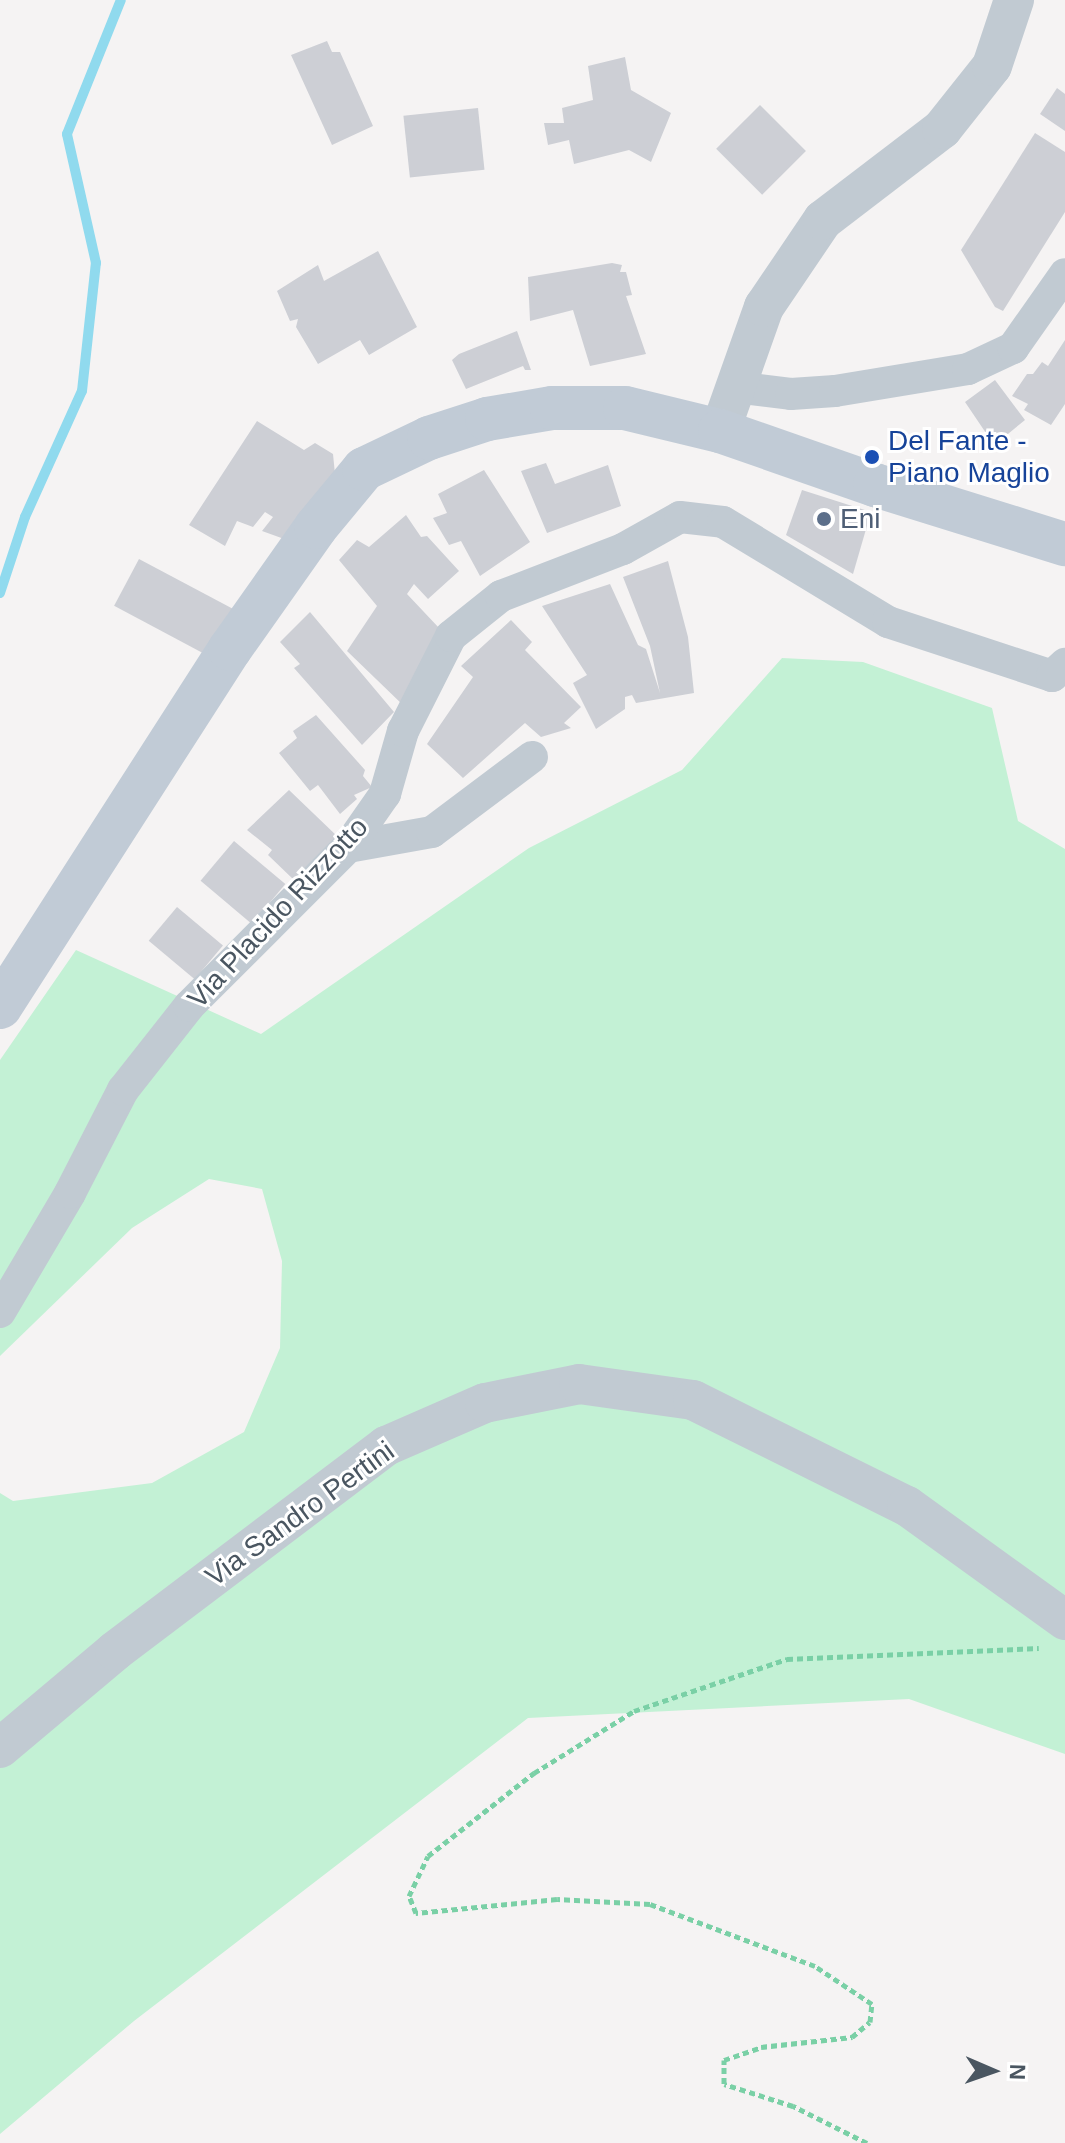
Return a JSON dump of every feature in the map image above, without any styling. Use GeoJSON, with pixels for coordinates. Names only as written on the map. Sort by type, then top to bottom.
{"type":"FeatureCollection","features":[{"type":"Feature","properties":{"kind":"main road"},"geometry":{"type":"LineString","coordinates":[[0,1007],[230,649],[316,527],[364,469],[429,438],[487,419],[552,408],[625,408],[720,431],[875,485],[1065,544]]}},
{"type":"Feature","properties":{"kind":"street"},"geometry":{"type":"LineString","coordinates":[[720,431],[764,307],[823,220],[942,129],[992,66],[1014,0]]}},
{"type":"Feature","properties":{"kind":"street"},"geometry":{"type":"LineString","coordinates":[[735,387],[791,394],[835,391],[968,369],[1013,348],[1065,274]]}},
{"type":"Feature","properties":{"kind":"street","name":"Via Placido Rizzotto"},"geometry":{"type":"LineString","coordinates":[[0,1312],[70,1193],[123,1090],[189,1006],[348,847],[385,794],[403,731],[451,636],[501,596],[623,549],[680,517],[723,522],[888,622],[1052,676],[1065,664]]}},
{"type":"Feature","properties":{"kind":"street"},"geometry":{"type":"LineString","coordinates":[[348,847],[432,832],[532,757]]}},
{"type":"Feature","properties":{"kind":"street","name":"Via Sandro Pertini"},"geometry":{"type":"LineString","coordinates":[[0,1748],[115,1651],[386,1446],[485,1403],[579,1384],[693,1400],[907,1506],[1059,1633]]}},
{"type":"Feature","properties":{"kind":"path"},"geometry":{"type":"LineString","coordinates":[[867,2143],[793,2106],[724,2084],[724,2060],[761,2047],[852,2037],[870,2022],[872,2004],[815,1966],[650,1904],[557,1899],[416,1913],[409,1896],[428,1856],[534,1773],[634,1711],[787,1659],[1059,1633]]}},
{"type":"Feature","properties":{"kind":"green space"},"geometry":{"type":"Polygon","coordinates":[[[782,658],[863,662],[992,708],[1018,821],[1065,849],[1065,1754],[909,1699],[528,1718],[134,2021],[0,2134],[0,1493],[13,1501],[152,1483],[244,1432],[280,1348],[282,1261],[262,1189],[209,1179],[132,1228],[0,1356],[0,1060],[76,950],[261,1034],[529,848],[682,770],[782,658]]]}},
{"type":"Feature","properties":{"kind":"building"},"geometry":{"type":"Polygon","coordinates":[[[327,41],[332,52],[340,52],[373,126],[332,145],[291,55],[327,41]]]}},
{"type":"Feature","properties":{"kind":"building"},"geometry":{"type":"Polygon","coordinates":[[[625,57],[631,90],[671,113],[651,162],[629,150],[574,164],[569,140],[548,145],[544,123],[564,123],[562,108],[593,100],[588,66],[625,57]]]}},
{"type":"Feature","properties":{"kind":"building"},"geometry":{"type":"Polygon","coordinates":[[[1057,88],[1065,94],[1065,131],[1040,114],[1057,88]]]}},
{"type":"Feature","properties":{"kind":"building"},"geometry":{"type":"Polygon","coordinates":[[[760,105],[806,151],[762,195],[716,149],[760,105]]]}},
{"type":"Feature","properties":{"kind":"building"},"geometry":{"type":"Polygon","coordinates":[[[478,108],[484,170],[410,177],[403,116],[478,108]]]}},
{"type":"Feature","properties":{"kind":"building"},"geometry":{"type":"Polygon","coordinates":[[[1035,133],[1065,152],[1065,212],[1003,311],[995,307],[961,250],[1035,133]]]}},
{"type":"Feature","properties":{"kind":"building"},"geometry":{"type":"Polygon","coordinates":[[[378,251],[417,327],[369,355],[360,340],[318,364],[296,327],[298,319],[290,321],[277,291],[318,265],[324,281],[378,251]]]}},
{"type":"Feature","properties":{"kind":"building"},"geometry":{"type":"Polygon","coordinates":[[[612,263],[622,265],[620,272],[626,272],[632,295],[626,296],[646,354],[590,366],[573,310],[530,321],[528,277],[612,263]]]}},
{"type":"Feature","properties":{"kind":"building"},"geometry":{"type":"Polygon","coordinates":[[[517,331],[531,370],[525,370],[523,366],[466,389],[452,360],[459,354],[517,331]]]}},
{"type":"Feature","properties":{"kind":"building"},"geometry":{"type":"Polygon","coordinates":[[[1065,340],[1065,404],[1051,425],[1024,410],[1028,404],[1012,396],[1027,374],[1033,374],[1042,362],[1048,366],[1065,340]]]}},
{"type":"Feature","properties":{"kind":"building"},"geometry":{"type":"Polygon","coordinates":[[[995,380],[1025,420],[1003,438],[998,433],[990,439],[965,402],[995,380]]]}},
{"type":"Feature","properties":{"kind":"building"},"geometry":{"type":"Polygon","coordinates":[[[257,421],[304,450],[315,443],[333,454],[335,474],[287,540],[262,531],[273,517],[265,512],[253,527],[237,521],[225,546],[189,525],[257,421]]]}},
{"type":"Feature","properties":{"kind":"building"},"geometry":{"type":"Polygon","coordinates":[[[546,463],[555,484],[608,465],[621,506],[547,533],[521,471],[546,463]]]}},
{"type":"Feature","properties":{"kind":"building"},"geometry":{"type":"Polygon","coordinates":[[[484,470],[530,542],[480,576],[461,541],[449,545],[433,518],[447,513],[438,494],[484,470]]]}},
{"type":"Feature","properties":{"kind":"building"},"geometry":{"type":"Polygon","coordinates":[[[802,490],[871,512],[853,574],[786,535],[802,490]]]}},
{"type":"Feature","properties":{"kind":"building"},"geometry":{"type":"Polygon","coordinates":[[[406,515],[421,537],[427,536],[459,571],[428,599],[414,584],[407,594],[440,629],[405,707],[347,651],[377,606],[339,560],[357,540],[369,547],[406,515]]]}},
{"type":"Feature","properties":{"kind":"building"},"geometry":{"type":"Polygon","coordinates":[[[139,559],[237,611],[212,658],[114,606],[139,559]]]}},
{"type":"Feature","properties":{"kind":"building"},"geometry":{"type":"Polygon","coordinates":[[[668,561],[688,637],[694,693],[636,703],[632,695],[625,697],[625,709],[596,729],[573,683],[587,675],[542,606],[610,584],[638,645],[646,649],[660,693],[650,646],[623,577],[668,561]]]}},
{"type":"Feature","properties":{"kind":"building"},"geometry":{"type":"Polygon","coordinates":[[[310,612],[394,712],[362,745],[294,668],[300,664],[280,642],[310,612]]]}},
{"type":"Feature","properties":{"kind":"building"},"geometry":{"type":"Polygon","coordinates":[[[511,620],[532,642],[525,650],[581,707],[564,723],[571,728],[541,737],[525,723],[463,778],[427,744],[473,677],[461,666],[511,620]]]}},
{"type":"Feature","properties":{"kind":"building"},"geometry":{"type":"Polygon","coordinates":[[[316,715],[365,770],[363,776],[372,787],[354,795],[357,799],[340,814],[318,785],[310,791],[279,753],[297,738],[293,731],[316,715]]]}},
{"type":"Feature","properties":{"kind":"building"},"geometry":{"type":"Polygon","coordinates":[[[289,790],[338,837],[295,881],[268,855],[272,850],[247,830],[289,790]]]}},
{"type":"Feature","properties":{"kind":"building"},"geometry":{"type":"Polygon","coordinates":[[[234,841],[285,884],[252,924],[201,881],[234,841]]]}},
{"type":"Feature","properties":{"kind":"building"},"geometry":{"type":"Polygon","coordinates":[[[177,907],[223,946],[195,979],[149,941],[177,907]]]}},
{"type":"Feature","properties":{"kind":"waterway"},"geometry":{"type":"LineString","coordinates":[[0,593],[25,517],[82,391],[96,263],[67,134],[121,0]]}},
{"type":"Feature","properties":{"kind":"place","name":"Del Fante - Piano Maglio"},"geometry":{"type":"Point","coordinates":[872,457]}},
{"type":"Feature","properties":{"kind":"place","name":"Eni"},"geometry":{"type":"Point","coordinates":[824,519]}}]}
